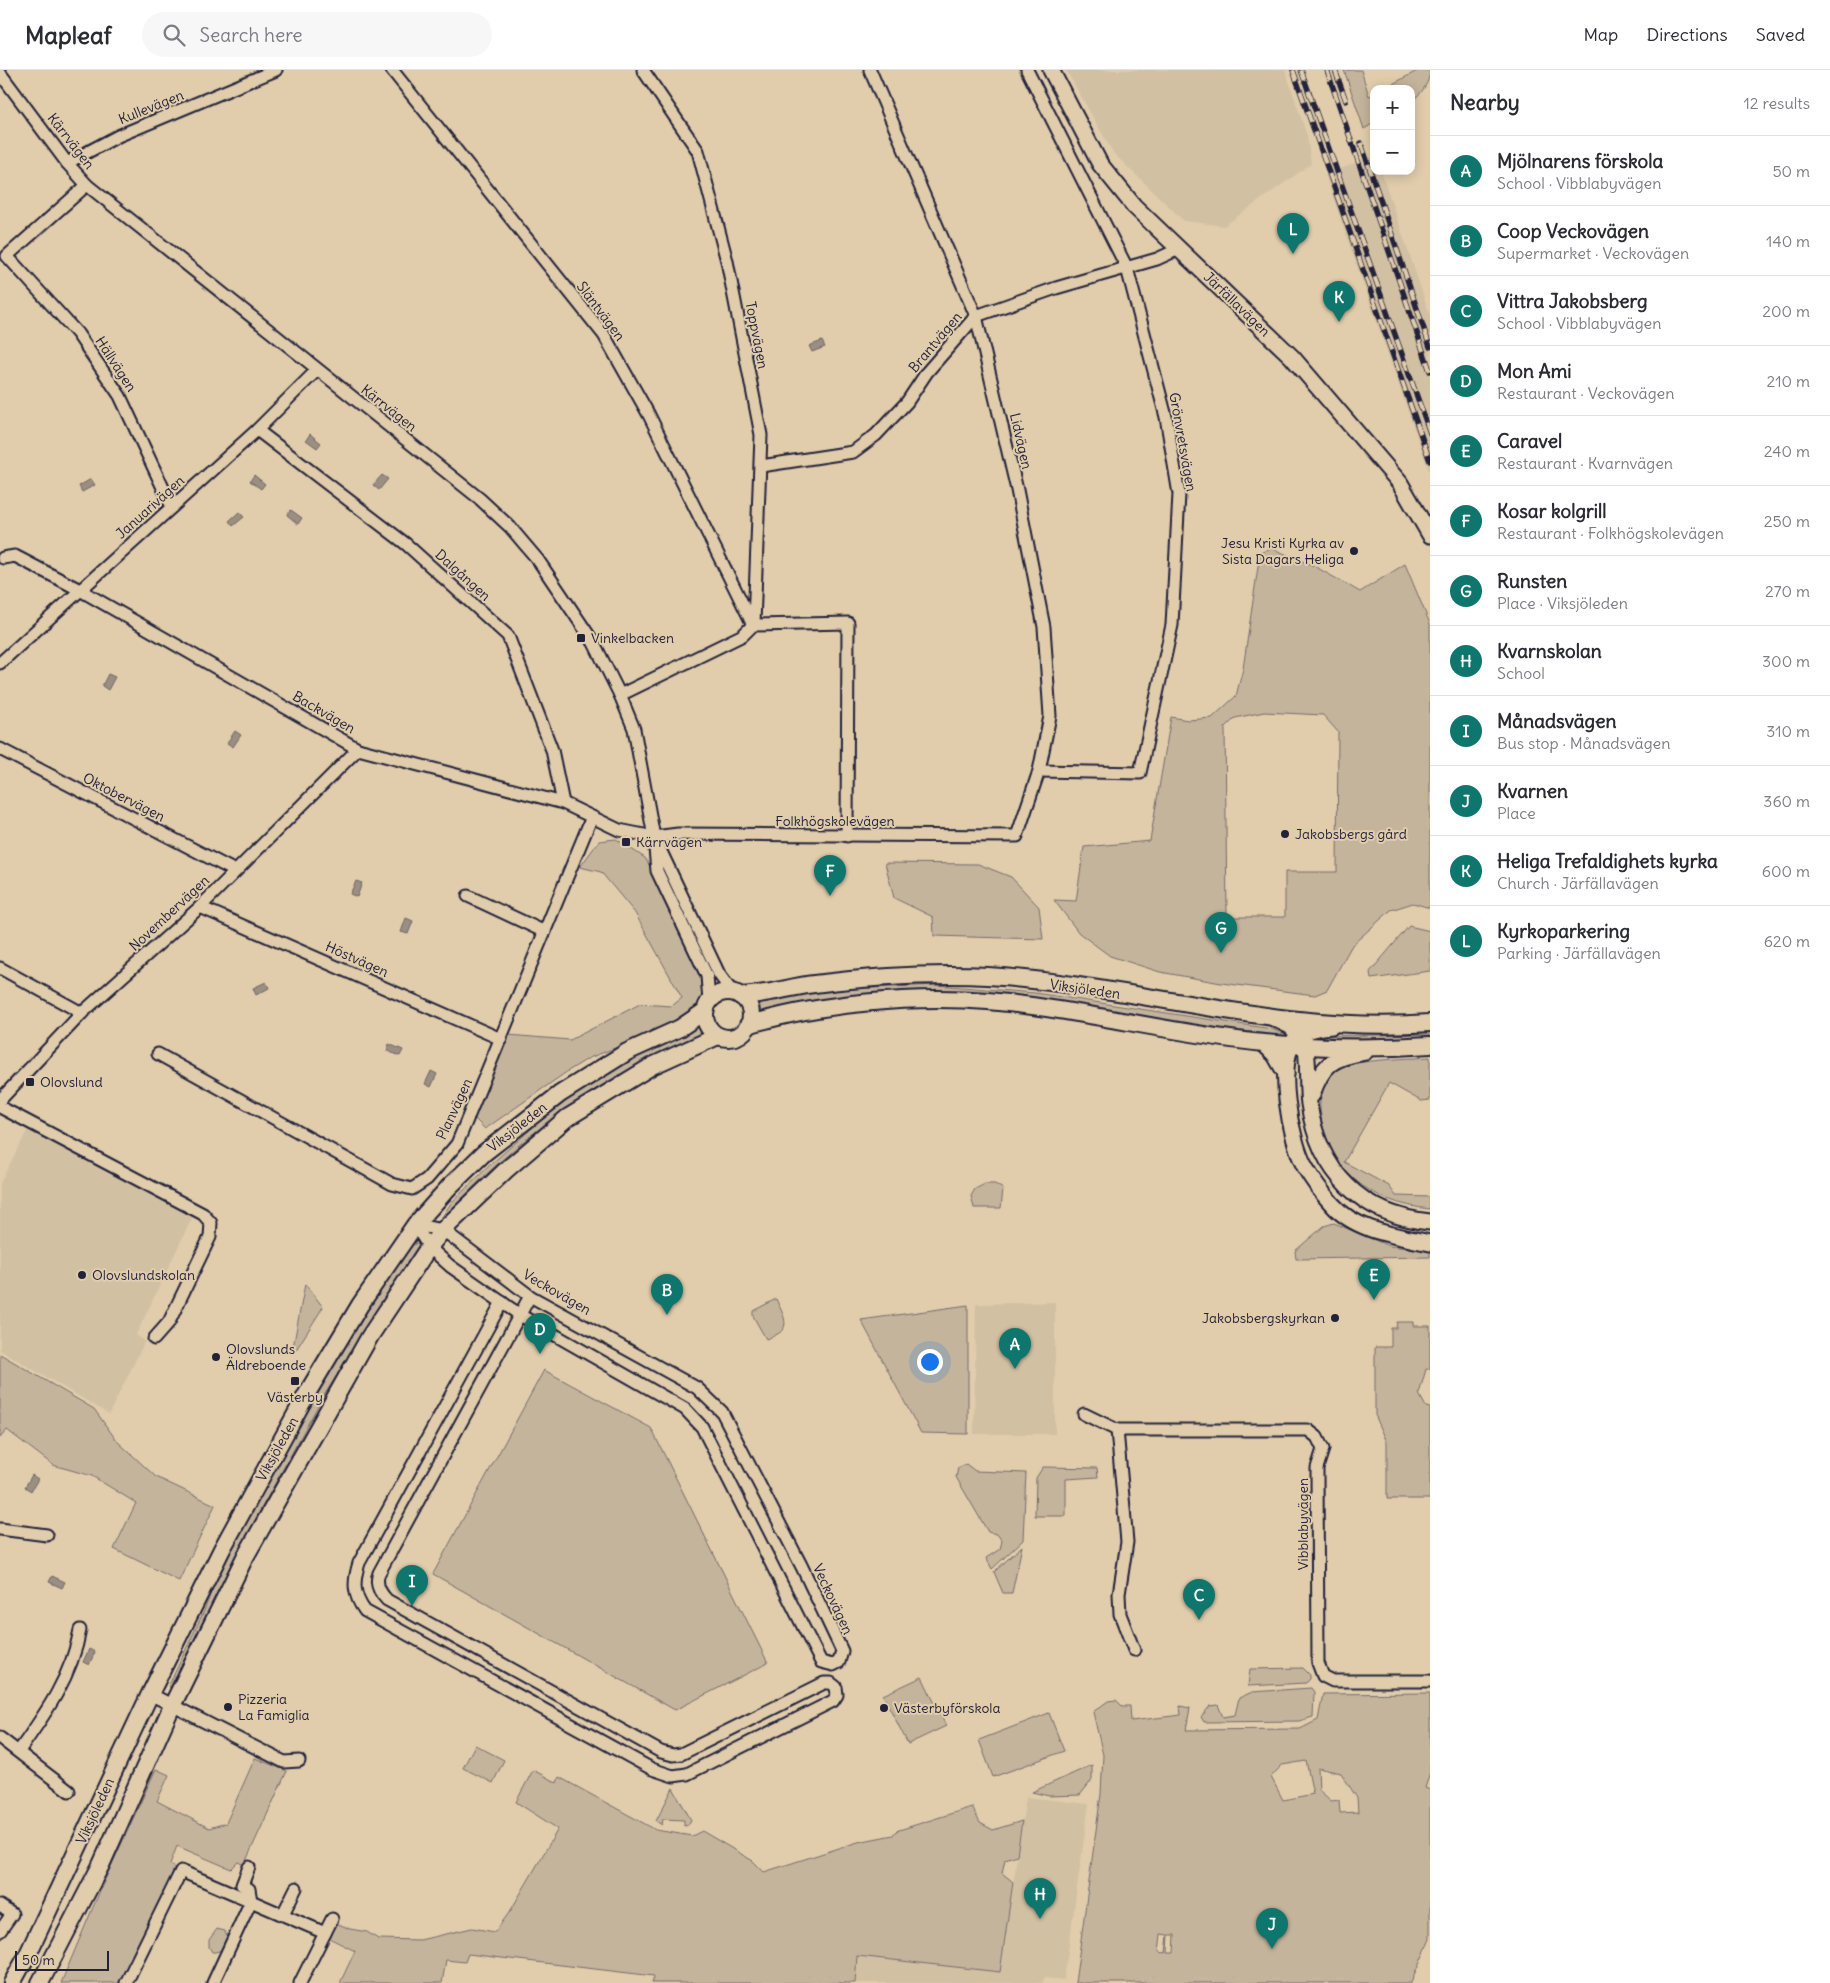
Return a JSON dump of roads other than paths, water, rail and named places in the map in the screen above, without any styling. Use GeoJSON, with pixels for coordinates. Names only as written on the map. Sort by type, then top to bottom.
{"type":"FeatureCollection","features":[{"type":"Feature","properties":{"kind":"main road","name":"Viksjöleden"},"geometry":{"type":"LineString","coordinates":[[736,994],[763,995],[812,984],[895,975],[988,976],[1268,1016],[1354,1023],[1403,1025],[1430,1023]]}},
{"type":"Feature","properties":{"kind":"main road"},"geometry":{"type":"LineString","coordinates":[[718,994],[736,994],[746,1002],[750,1010],[748,1025],[739,1035],[729,1038],[718,1036],[710,1029],[706,1022],[707,1006],[718,994]]}},
{"type":"Feature","properties":{"kind":"main road","name":"Viksjöleden"},"geometry":{"type":"LineString","coordinates":[[748,1025],[818,1009],[899,1001],[987,1001],[1263,1043],[1299,1041],[1392,1048],[1430,1045]]}},
{"type":"Feature","properties":{"kind":"main road","name":"Viksjöleden"},"geometry":{"type":"LineString","coordinates":[[12,1983],[28,1954],[150,1694],[222,1549],[309,1390],[360,1305],[416,1225],[450,1186],[484,1153],[560,1094],[627,1052],[680,1028],[707,1006]]}},
{"type":"Feature","properties":{"kind":"main road","name":"Viksjöleden"},"geometry":{"type":"LineString","coordinates":[[40,1983],[101,1865],[172,1706],[244,1559],[323,1416],[396,1293],[443,1230],[506,1170],[567,1118],[652,1066],[718,1036]]}},
{"type":"Feature","properties":{"kind":"street","name":"Kullevägen"},"geometry":{"type":"LineString","coordinates":[[67,163],[118,136],[276,70]]}},
{"type":"Feature","properties":{"kind":"street","name":"Släntvägen"},"geometry":{"type":"LineString","coordinates":[[392,70],[604,335],[650,415],[754,625]]}},
{"type":"Feature","properties":{"kind":"street","name":"Toppvägen"},"geometry":{"type":"LineString","coordinates":[[643,70],[698,151],[727,261],[761,435],[754,625]]}},
{"type":"Feature","properties":{"kind":"street","name":"Lidvägen"},"geometry":{"type":"LineString","coordinates":[[870,70],[897,137],[976,316],[1017,490],[1044,627],[1050,716],[1039,771],[1017,836]]}},
{"type":"Feature","properties":{"kind":"street","name":"Grönvretsvägen"},"geometry":{"type":"LineString","coordinates":[[1027,70],[1127,268],[1166,417],[1179,494],[1172,625],[1140,773],[1039,771]]}},
{"type":"Feature","properties":{"kind":"street","name":"Järfällavägen"},"geometry":{"type":"LineString","coordinates":[[1051,70],[1100,164],[1134,206],[1292,357],[1400,483],[1430,535]]}},
{"type":"Feature","properties":{"kind":"street","name":"Kärrvägen"},"geometry":{"type":"LineString","coordinates":[[0,73],[67,163],[87,185],[116,206],[317,370],[480,498],[510,527],[538,560],[594,643],[634,729],[654,837],[656,870],[707,976],[707,1006]]}},
{"type":"Feature","properties":{"kind":"street","name":"Hällvägen"},"geometry":{"type":"LineString","coordinates":[[87,185],[4,256],[77,333],[120,396],[172,507]]}},
{"type":"Feature","properties":{"kind":"street","name":"Brantvägen"},"geometry":{"type":"LineString","coordinates":[[761,466],[853,452],[876,435],[907,402],[928,372],[976,316],[1056,288],[1127,268],[1179,249]]}},
{"type":"Feature","properties":{"kind":"street","name":"Januarivägen"},"geometry":{"type":"LineString","coordinates":[[0,663],[258,430],[317,370]]}},
{"type":"Feature","properties":{"kind":"street","name":"Dalgången"},"geometry":{"type":"LineString","coordinates":[[258,430],[406,544],[508,636],[552,750],[563,803]]}},
{"type":"Feature","properties":{"kind":"street","name":"Backvägen"},"geometry":{"type":"LineString","coordinates":[[3,558],[15,556],[80,590],[358,749],[563,803],[591,819],[619,830],[654,837]]}},
{"type":"Feature","properties":{"kind":"street"},"geometry":{"type":"LineString","coordinates":[[620,696],[743,635],[754,625],[848,623],[847,836]]}},
{"type":"Feature","properties":{"kind":"street","name":"Oktobervägen"},"geometry":{"type":"LineString","coordinates":[[0,749],[235,871]]}},
{"type":"Feature","properties":{"kind":"street","name":"Novembervägen"},"geometry":{"type":"LineString","coordinates":[[0,1100],[82,1013],[200,907],[358,749]]}},
{"type":"Feature","properties":{"kind":"street","name":"Planvägen"},"geometry":{"type":"LineString","coordinates":[[158,1054],[392,1184],[412,1189],[427,1179],[457,1144],[502,1039],[591,819]]}},
{"type":"Feature","properties":{"kind":"street","name":"Folkhögskolevägen"},"geometry":{"type":"LineString","coordinates":[[654,837],[678,834],[1017,836]]}},
{"type":"Feature","properties":{"kind":"street","name":"Kärrvägen"},"geometry":{"type":"LineString","coordinates":[[654,837],[719,974],[736,994]]}},
{"type":"Feature","properties":{"kind":"street"},"geometry":{"type":"LineString","coordinates":[[468,896],[545,932]]}},
{"type":"Feature","properties":{"kind":"street","name":"Höstvägen"},"geometry":{"type":"LineString","coordinates":[[200,907],[502,1039]]}},
{"type":"Feature","properties":{"kind":"street"},"geometry":{"type":"LineString","coordinates":[[0,968],[82,1013]]}},
{"type":"Feature","properties":{"kind":"street"},"geometry":{"type":"LineString","coordinates":[[1268,1016],[1290,1026],[1299,1041],[1316,1135],[1326,1158],[1348,1188],[1363,1201],[1388,1213],[1430,1222]]}},
{"type":"Feature","properties":{"kind":"street"},"geometry":{"type":"LineString","coordinates":[[1286,1074],[1299,1041],[1317,1027],[1354,1023]]}},
{"type":"Feature","properties":{"kind":"street"},"geometry":{"type":"LineString","coordinates":[[1263,1043],[1275,1055],[1286,1074],[1293,1138],[1305,1166],[1332,1205],[1348,1217],[1382,1233],[1430,1243]]}},
{"type":"Feature","properties":{"kind":"street"},"geometry":{"type":"LineString","coordinates":[[1309,1104],[1317,1079],[1331,1061],[1347,1054],[1392,1048]]}},
{"type":"Feature","properties":{"kind":"street"},"geometry":{"type":"LineString","coordinates":[[0,1107],[203,1214],[211,1222],[210,1237],[169,1322],[154,1339]]}},
{"type":"Feature","properties":{"kind":"street","name":"Veckovägen"},"geometry":{"type":"LineString","coordinates":[[416,1225],[443,1230],[530,1296],[697,1388],[722,1412],[802,1567],[842,1651],[839,1662],[829,1665],[821,1662],[702,1427],[685,1410],[520,1315],[450,1266],[429,1247],[416,1225]]}},
{"type":"Feature","properties":{"kind":"street"},"geometry":{"type":"LineString","coordinates":[[502,1302],[358,1563],[353,1580],[358,1602],[365,1611],[652,1769],[673,1776],[686,1774],[833,1701],[837,1695],[836,1687],[824,1683],[681,1754],[673,1755],[661,1752],[387,1600],[380,1593],[378,1573],[530,1296]]}},
{"type":"Feature","properties":{"kind":"street","name":"Vibblabyvägen"},"geometry":{"type":"LineString","coordinates":[[1084,1414],[1117,1430],[1308,1430],[1317,1437],[1324,1449],[1317,1468],[1318,1663],[1323,1676],[1333,1681],[1430,1681]]}},
{"type":"Feature","properties":{"kind":"street"},"geometry":{"type":"LineString","coordinates":[[1117,1430],[1127,1542],[1119,1594],[1120,1614],[1134,1650]]}},
{"type":"Feature","properties":{"kind":"street"},"geometry":{"type":"LineString","coordinates":[[0,1528],[47,1535]]}},
{"type":"Feature","properties":{"kind":"street"},"geometry":{"type":"LineString","coordinates":[[20,1751],[55,1700],[76,1654],[80,1630]]}},
{"type":"Feature","properties":{"kind":"street"},"geometry":{"type":"LineString","coordinates":[[150,1694],[284,1762],[299,1761]]}},
{"type":"Feature","properties":{"kind":"street"},"geometry":{"type":"LineString","coordinates":[[0,1738],[20,1751],[69,1791]]}},
{"type":"Feature","properties":{"kind":"street"},"geometry":{"type":"LineString","coordinates":[[213,1983],[251,1902],[249,1889],[242,1885],[249,1867]]}},
{"type":"Feature","properties":{"kind":"street"},"geometry":{"type":"LineString","coordinates":[[126,1983],[181,1872],[325,1932]]}},
{"type":"Feature","properties":{"kind":"street"},"geometry":{"type":"LineString","coordinates":[[284,1914],[296,1888]]}},
{"type":"Feature","properties":{"kind":"street"},"geometry":{"type":"LineString","coordinates":[[0,1906],[12,1914],[0,1932]]}},
{"type":"Feature","properties":{"kind":"street"},"geometry":{"type":"LineString","coordinates":[[300,1983],[332,1919]]}},
{"type":"Feature","properties":{"kind":"railway"},"geometry":{"type":"LineString","coordinates":[[1293,70],[1430,461]]}},
{"type":"Feature","properties":{"kind":"railway"},"geometry":{"type":"LineString","coordinates":[[1301,70],[1430,433]]}},
{"type":"Feature","properties":{"kind":"railway"},"geometry":{"type":"LineString","coordinates":[[1327,70],[1430,371]]}},
{"type":"Feature","properties":{"kind":"railway"},"geometry":{"type":"LineString","coordinates":[[1335,70],[1346,101]]}},
{"type":"Feature","properties":{"kind":"railway"},"geometry":{"type":"LineString","coordinates":[[1361,143],[1430,347]]}},
{"type":"Feature","properties":{"kind":"place","name":"Kyrkoparkering"},"geometry":{"type":"Point","coordinates":[1293,254]}},
{"type":"Feature","properties":{"kind":"place","name":"Heliga Trefaldighets kyrka"},"geometry":{"type":"Point","coordinates":[1339,322]}},
{"type":"Feature","properties":{"kind":"place","name":"Jesu Kristi Kyrka av Sista Dagars Heliga"},"geometry":{"type":"Point","coordinates":[1354,551]}},
{"type":"Feature","properties":{"kind":"place","name":"Vinkelbacken"},"geometry":{"type":"Point","coordinates":[581,638]}},
{"type":"Feature","properties":{"kind":"place","name":"Jakobsbergs gård"},"geometry":{"type":"Point","coordinates":[1285,834]}},
{"type":"Feature","properties":{"kind":"place","name":"Kärrvägen"},"geometry":{"type":"Point","coordinates":[626,842]}},
{"type":"Feature","properties":{"kind":"place","name":"Kosar kolgrill"},"geometry":{"type":"Point","coordinates":[830,896]}},
{"type":"Feature","properties":{"kind":"place","name":"Runsten"},"geometry":{"type":"Point","coordinates":[1221,953]}},
{"type":"Feature","properties":{"kind":"place","name":"Olovslund"},"geometry":{"type":"Point","coordinates":[30,1082]}},
{"type":"Feature","properties":{"kind":"place","name":"Olovslundskolan"},"geometry":{"type":"Point","coordinates":[82,1275]}},
{"type":"Feature","properties":{"kind":"place","name":"Caravel"},"geometry":{"type":"Point","coordinates":[1374,1300]}},
{"type":"Feature","properties":{"kind":"place","name":"Coop Veckovägen"},"geometry":{"type":"Point","coordinates":[667,1315]}},
{"type":"Feature","properties":{"kind":"place","name":"Jakobsbergskyrkan"},"geometry":{"type":"Point","coordinates":[1335,1318]}},
{"type":"Feature","properties":{"kind":"place","name":"Mon Ami"},"geometry":{"type":"Point","coordinates":[540,1354]}},
{"type":"Feature","properties":{"kind":"place","name":"Olovslunds Äldreboende"},"geometry":{"type":"Point","coordinates":[216,1357]}},
{"type":"Feature","properties":{"kind":"place","name":"Mjölnarens förskola"},"geometry":{"type":"Point","coordinates":[1015,1369]}},
{"type":"Feature","properties":{"kind":"place","name":"Västerby"},"geometry":{"type":"Point","coordinates":[295,1381]}},
{"type":"Feature","properties":{"kind":"place","name":"Månadsvägen"},"geometry":{"type":"Point","coordinates":[412,1606]}},
{"type":"Feature","properties":{"kind":"place","name":"Vittra Jakobsberg"},"geometry":{"type":"Point","coordinates":[1199,1620]}},
{"type":"Feature","properties":{"kind":"place","name":"Pizzeria La Famiglia"},"geometry":{"type":"Point","coordinates":[228,1707]}},
{"type":"Feature","properties":{"kind":"place","name":"Västerbyförskola"},"geometry":{"type":"Point","coordinates":[884,1708]}},
{"type":"Feature","properties":{"kind":"place","name":"Kvarnskolan"},"geometry":{"type":"Point","coordinates":[1040,1919]}},
{"type":"Feature","properties":{"kind":"place","name":"Kvarnen"},"geometry":{"type":"Point","coordinates":[1272,1949]}}]}
